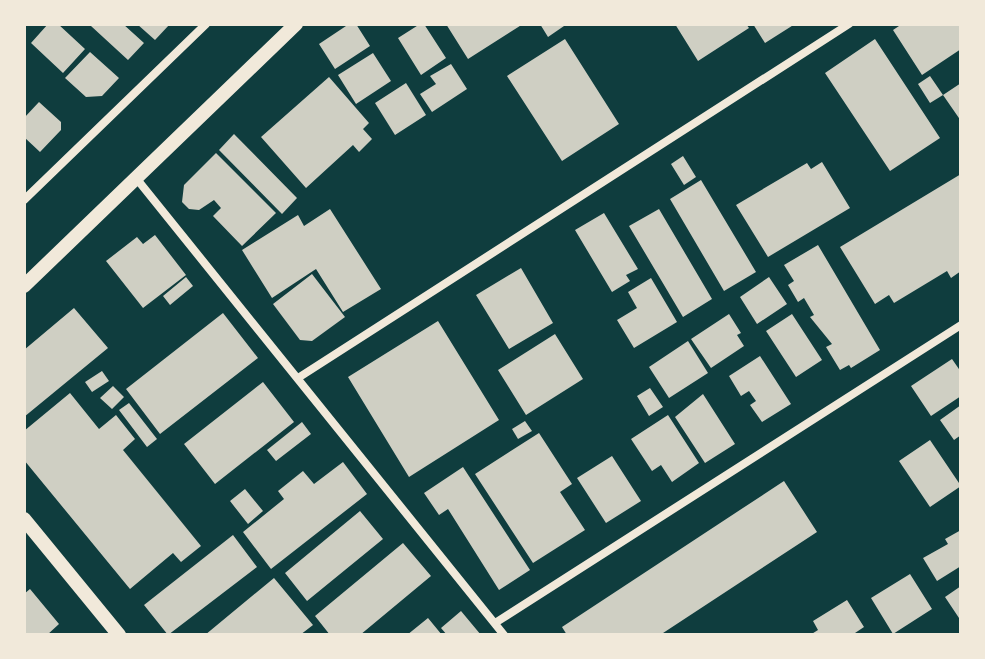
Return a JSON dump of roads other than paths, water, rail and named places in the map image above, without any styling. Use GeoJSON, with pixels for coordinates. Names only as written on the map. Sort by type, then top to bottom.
{"type":"FeatureCollection","features":[{"type":"Feature","properties":{"kind":"street"},"geometry":{"type":"LineString","coordinates":[[24,200],[206,24]]}},
{"type":"Feature","properties":{"kind":"street"},"geometry":{"type":"LineString","coordinates":[[24,286],[296,24]]}},
{"type":"Feature","properties":{"kind":"street"},"geometry":{"type":"LineString","coordinates":[[298,378],[849,24]]}},
{"type":"Feature","properties":{"kind":"street"},"geometry":{"type":"LineString","coordinates":[[135,178],[504,635]]}},
{"type":"Feature","properties":{"kind":"street"},"geometry":{"type":"LineString","coordinates":[[495,623],[961,325]]}},
{"type":"Feature","properties":{"kind":"street"},"geometry":{"type":"LineString","coordinates":[[24,519],[119,635]]}}]}
